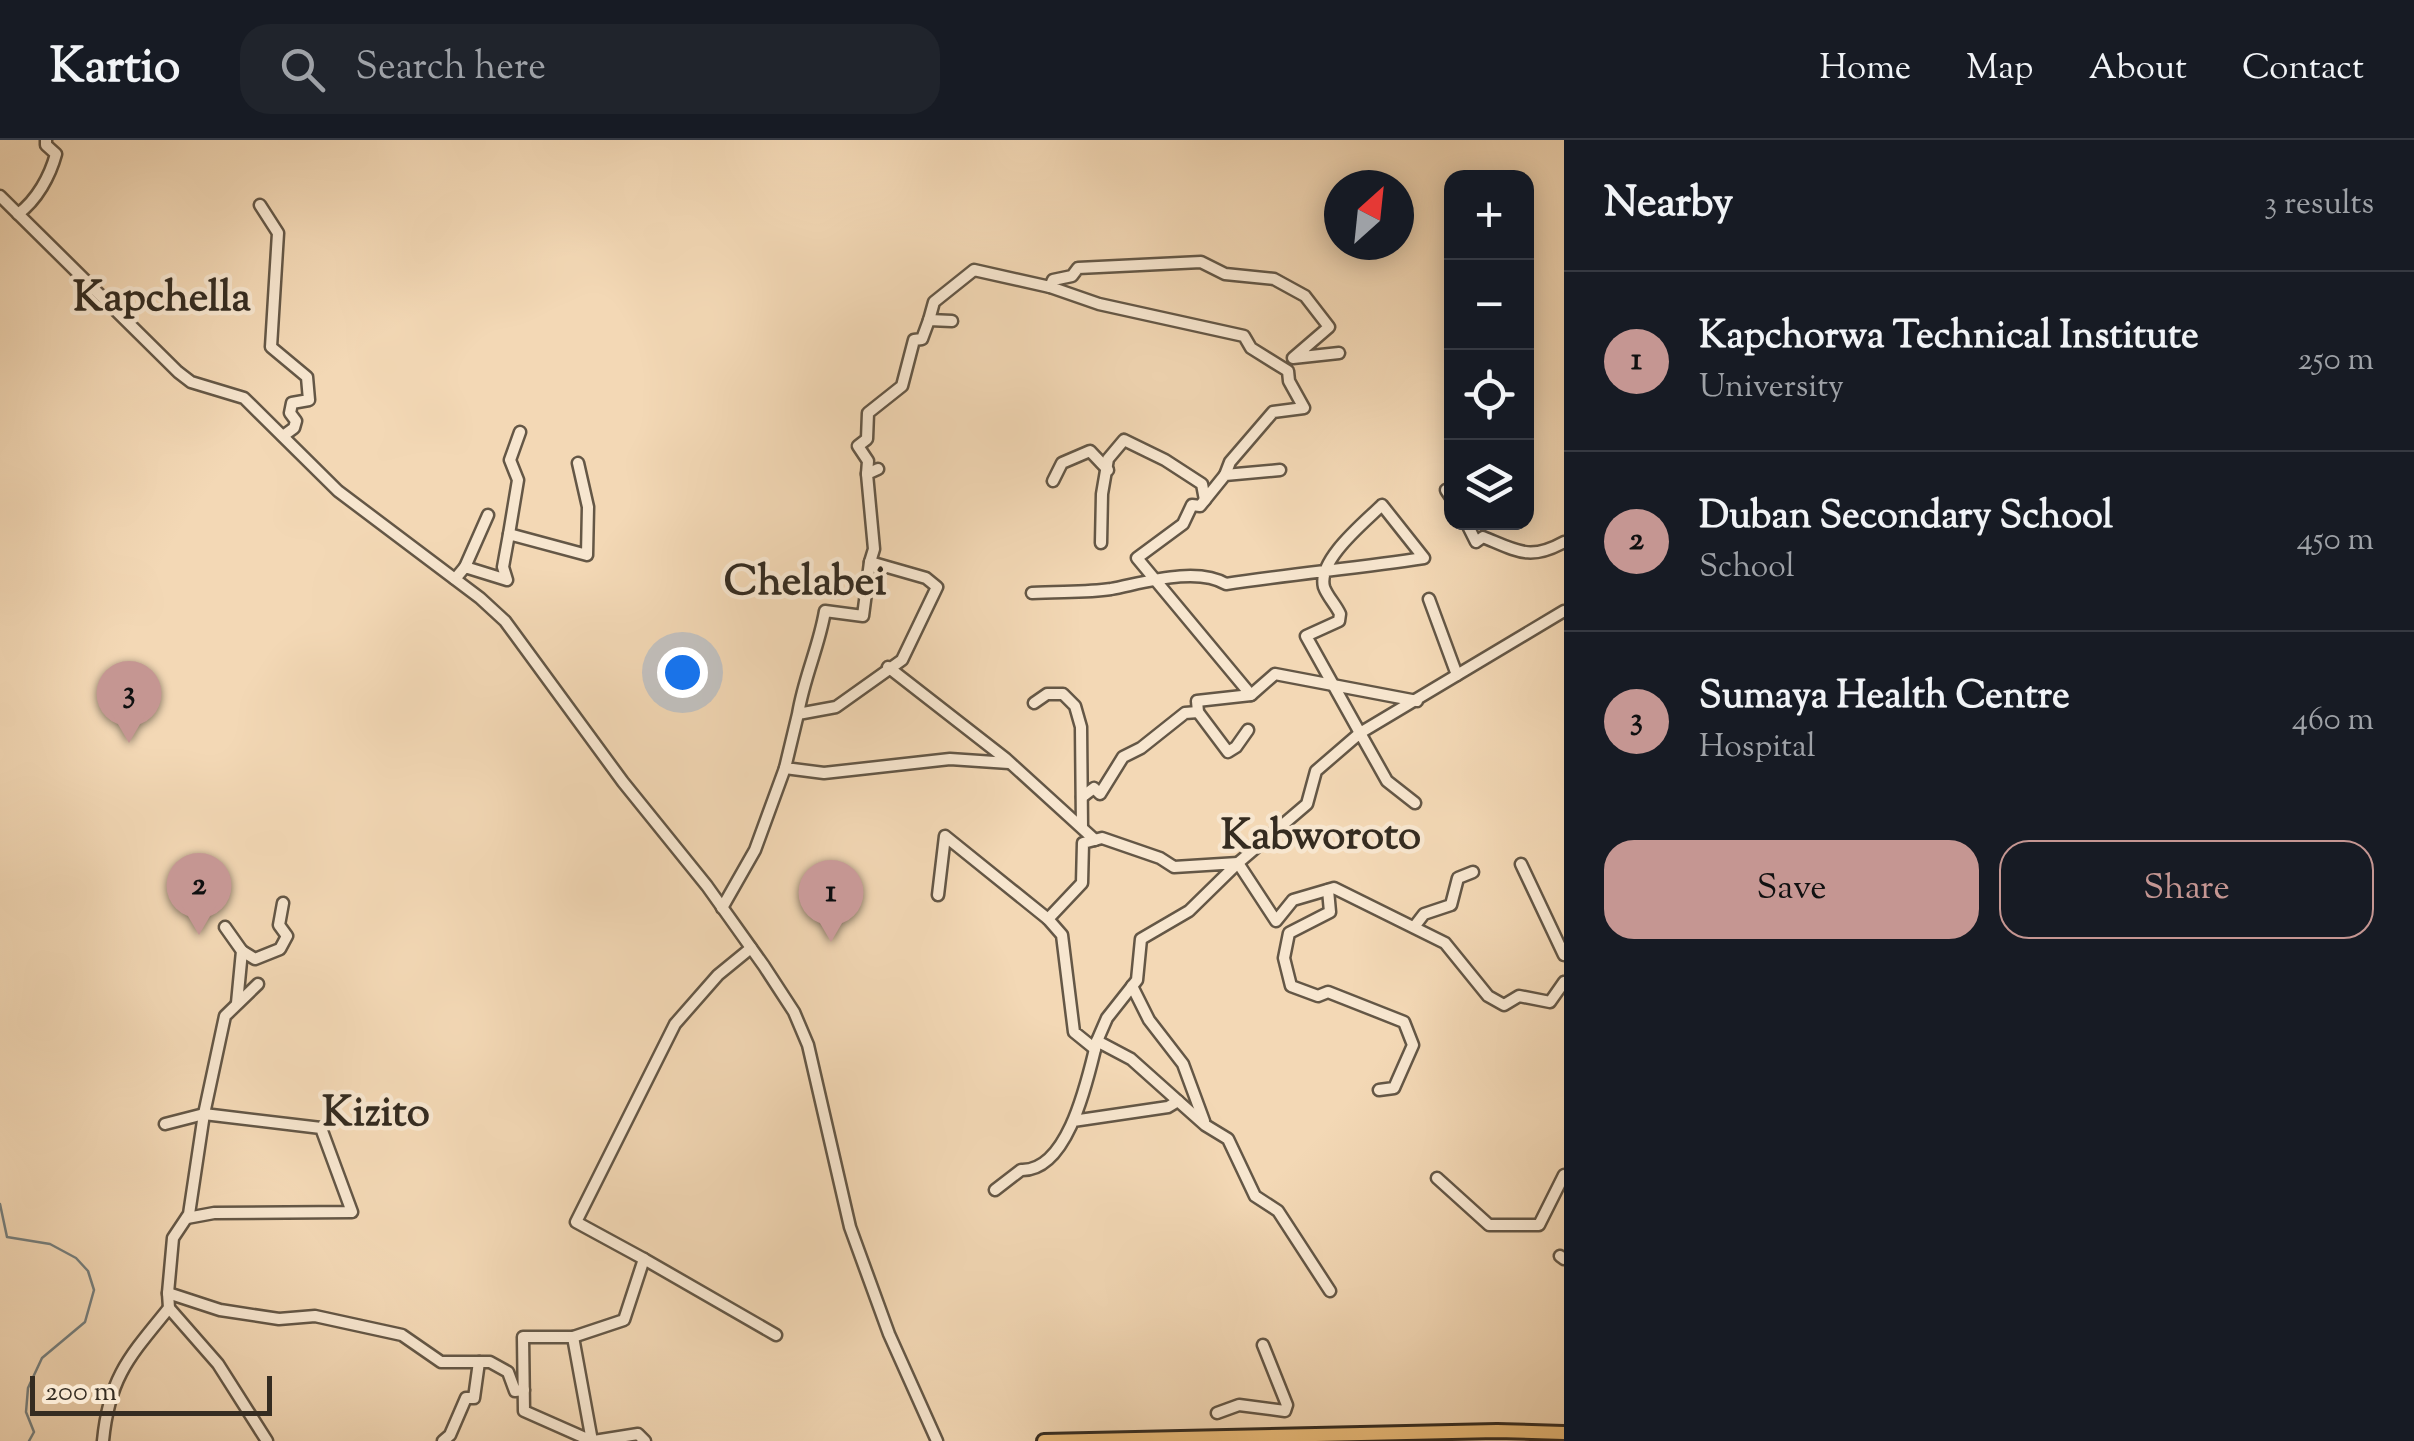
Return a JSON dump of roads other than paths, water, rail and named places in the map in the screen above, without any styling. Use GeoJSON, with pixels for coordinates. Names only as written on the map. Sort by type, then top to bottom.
{"type":"FeatureCollection","features":[{"type":"Feature","properties":{"kind":"main road"},"geometry":{"type":"LineString","coordinates":[[1044,1441],[1345,1437],[1563,1428]]}},
{"type":"Feature","properties":{"kind":"street"},"geometry":{"type":"LineString","coordinates":[[18,214],[30,205],[52,168],[56,154],[46,140]]}},
{"type":"Feature","properties":{"kind":"street"},"geometry":{"type":"LineString","coordinates":[[0,196],[178,372],[198,385],[244,398],[338,492],[480,598],[520,638],[623,782],[722,908],[794,1012],[808,1045],[850,1227],[889,1334],[938,1441]]}},
{"type":"Feature","properties":{"kind":"street"},"geometry":{"type":"LineString","coordinates":[[260,206],[278,233],[271,347],[307,377],[309,400],[292,403],[290,412],[296,421],[294,428],[283,436]]}},
{"type":"Feature","properties":{"kind":"street"},"geometry":{"type":"LineString","coordinates":[[1050,287],[1053,280],[1072,276],[1078,268],[1202,262],[1225,274],[1274,279],[1305,296],[1328,327],[1293,358],[1339,353]]}},
{"type":"Feature","properties":{"kind":"street"},"geometry":{"type":"LineString","coordinates":[[722,908],[755,850],[786,768],[805,676],[825,612],[863,616],[874,549],[872,472],[858,446],[867,439],[868,412],[902,386],[914,340],[922,339],[934,302],[974,270],[1050,287],[1099,304],[1244,336],[1251,348],[1288,371],[1289,382],[1304,408],[1273,412],[1230,462],[1200,506],[1192,506],[1183,524],[1137,558],[1251,695]]}},
{"type":"Feature","properties":{"kind":"street"},"geometry":{"type":"LineString","coordinates":[[929,320],[952,322]]}},
{"type":"Feature","properties":{"kind":"street"},"geometry":{"type":"LineString","coordinates":[[466,567],[507,580],[503,567],[518,480],[510,460],[520,432]]}},
{"type":"Feature","properties":{"kind":"street"},"geometry":{"type":"LineString","coordinates":[[1102,542],[1102,494],[1108,458],[1124,440],[1202,484],[1205,500]]}},
{"type":"Feature","properties":{"kind":"street"},"geometry":{"type":"LineString","coordinates":[[1053,481],[1062,463],[1090,451],[1108,470]]}},
{"type":"Feature","properties":{"kind":"street"},"geometry":{"type":"LineString","coordinates":[[510,534],[587,555],[588,507],[578,463]]}},
{"type":"Feature","properties":{"kind":"street"},"geometry":{"type":"LineString","coordinates":[[1224,476],[1280,470]]}},
{"type":"Feature","properties":{"kind":"street"},"geometry":{"type":"LineString","coordinates":[[1032,593],[1110,589],[1154,578],[1218,579],[1226,584],[1326,569],[1424,558],[1382,506],[1342,544],[1326,569],[1325,590],[1340,614],[1339,620],[1306,636],[1387,781],[1414,803]]}},
{"type":"Feature","properties":{"kind":"street"},"geometry":{"type":"LineString","coordinates":[[454,579],[466,567],[488,515]]}},
{"type":"Feature","properties":{"kind":"street"},"geometry":{"type":"LineString","coordinates":[[1470,530],[1476,542],[1484,537],[1525,554],[1544,553],[1564,542]]}},
{"type":"Feature","properties":{"kind":"street"},"geometry":{"type":"LineString","coordinates":[[798,714],[836,707],[902,660],[937,587],[926,578],[870,562]]}},
{"type":"Feature","properties":{"kind":"street"},"geometry":{"type":"LineString","coordinates":[[1430,598],[1457,675]]}},
{"type":"Feature","properties":{"kind":"street"},"geometry":{"type":"LineString","coordinates":[[995,1190],[1020,1170],[1030,1170],[1050,1158],[1073,1120],[1107,1018],[1137,980],[1142,939],[1188,911],[1306,804],[1316,771],[1360,733],[1564,612]]}},
{"type":"Feature","properties":{"kind":"street"},"geometry":{"type":"LineString","coordinates":[[888,667],[1010,762],[1095,840]]}},
{"type":"Feature","properties":{"kind":"street"},"geometry":{"type":"LineString","coordinates":[[1248,730],[1228,752],[1198,712],[1197,701],[1251,695],[1275,674],[1418,701]]}},
{"type":"Feature","properties":{"kind":"street"},"geometry":{"type":"LineString","coordinates":[[1034,703],[1048,694],[1064,694],[1076,706],[1082,727],[1082,828]]}},
{"type":"Feature","properties":{"kind":"street"},"geometry":{"type":"LineString","coordinates":[[1082,797],[1094,788],[1100,794],[1124,757],[1185,713],[1198,712]]}},
{"type":"Feature","properties":{"kind":"street"},"geometry":{"type":"LineString","coordinates":[[786,768],[824,773],[950,759],[1010,762]]}},
{"type":"Feature","properties":{"kind":"street"},"geometry":{"type":"LineString","coordinates":[[938,895],[945,836],[1048,919],[1062,935],[1074,1032],[1132,1059],[1205,1125],[1228,1139],[1256,1196],[1278,1211],[1330,1290]]}},
{"type":"Feature","properties":{"kind":"street"},"geometry":{"type":"LineString","coordinates":[[1048,919],[1082,883],[1083,843],[1102,838],[1174,867],[1238,863]]}},
{"type":"Feature","properties":{"kind":"street"},"geometry":{"type":"LineString","coordinates":[[1238,863],[1276,921],[1293,900],[1334,888],[1445,942],[1488,996],[1504,1005],[1518,996],[1550,1002],[1562,988]]}},
{"type":"Feature","properties":{"kind":"street"},"geometry":{"type":"LineString","coordinates":[[1521,864],[1564,955]]}},
{"type":"Feature","properties":{"kind":"street"},"geometry":{"type":"LineString","coordinates":[[1414,927],[1424,914],[1451,905],[1458,878],[1473,872]]}},
{"type":"Feature","properties":{"kind":"street"},"geometry":{"type":"LineString","coordinates":[[1328,890],[1330,912],[1289,933],[1284,958],[1291,986],[1318,996],[1328,992],[1404,1022],[1413,1045],[1394,1088],[1380,1090]]}},
{"type":"Feature","properties":{"kind":"street"},"geometry":{"type":"LineString","coordinates":[[224,927],[242,951],[255,959],[280,949],[287,936],[279,925],[282,902]]}},
{"type":"Feature","properties":{"kind":"street"},"geometry":{"type":"LineString","coordinates":[[751,948],[718,975],[675,1024],[576,1222],[776,1335]]}},
{"type":"Feature","properties":{"kind":"street"},"geometry":{"type":"LineString","coordinates":[[237,1004],[242,951]]}},
{"type":"Feature","properties":{"kind":"street"},"geometry":{"type":"LineString","coordinates":[[258,984],[226,1016],[204,1114],[187,1218],[173,1238],[168,1293],[169,1308],[218,1364],[267,1441]]}},
{"type":"Feature","properties":{"kind":"street"},"geometry":{"type":"LineString","coordinates":[[1132,986],[1150,1020],[1183,1064],[1205,1125]]}},
{"type":"Feature","properties":{"kind":"street"},"geometry":{"type":"LineString","coordinates":[[1073,1120],[1178,1102]]}},
{"type":"Feature","properties":{"kind":"street"},"geometry":{"type":"LineString","coordinates":[[166,1124],[204,1114],[321,1128],[352,1212],[214,1214],[187,1218]]}},
{"type":"Feature","properties":{"kind":"street"},"geometry":{"type":"LineString","coordinates":[[1437,1178],[1490,1225],[1539,1225],[1564,1175]]}},
{"type":"Feature","properties":{"kind":"street"},"geometry":{"type":"LineString","coordinates":[[644,1260],[624,1320],[573,1337],[523,1337],[524,1410],[593,1441],[638,1434],[644,1441]]}},
{"type":"Feature","properties":{"kind":"street"},"geometry":{"type":"LineString","coordinates":[[168,1293],[220,1310],[279,1319],[315,1316],[402,1336],[441,1362],[490,1362],[508,1372],[514,1390],[524,1390]]}},
{"type":"Feature","properties":{"kind":"street"},"geometry":{"type":"LineString","coordinates":[[103,1441],[106,1407],[124,1362],[169,1308]]}},
{"type":"Feature","properties":{"kind":"street"},"geometry":{"type":"LineString","coordinates":[[573,1337],[593,1441]]}},
{"type":"Feature","properties":{"kind":"street"},"geometry":{"type":"LineString","coordinates":[[1217,1413],[1240,1405],[1285,1411],[1287,1405],[1263,1345]]}},
{"type":"Feature","properties":{"kind":"street"},"geometry":{"type":"LineString","coordinates":[[443,1441],[450,1435],[466,1398],[474,1398],[479,1362]]}},
{"type":"Feature","properties":{"kind":"waterway"},"geometry":{"type":"LineString","coordinates":[[0,1204],[7,1237],[50,1244],[76,1258],[88,1271],[94,1290],[85,1322],[42,1358],[28,1388],[26,1412],[34,1432],[29,1441]]}},
{"type":"Feature","properties":{"kind":"place","name":"Sumaya Health Centre"},"geometry":{"type":"Point","coordinates":[129,743]}},
{"type":"Feature","properties":{"kind":"place","name":"Duban Secondary School"},"geometry":{"type":"Point","coordinates":[199,935]}},
{"type":"Feature","properties":{"kind":"place","name":"Kapchorwa Technical Institute"},"geometry":{"type":"Point","coordinates":[831,942]}},
{"type":"Feature","properties":{"kind":"district","name":"Kapchella"},"geometry":{"type":"Point","coordinates":[162,300]}},
{"type":"Feature","properties":{"kind":"district","name":"Chelabei"},"geometry":{"type":"Point","coordinates":[805,584]}},
{"type":"Feature","properties":{"kind":"district","name":"Kabworoto"},"geometry":{"type":"Point","coordinates":[1321,838]}},
{"type":"Feature","properties":{"kind":"district","name":"Kizito"},"geometry":{"type":"Point","coordinates":[376,1115]}}]}
